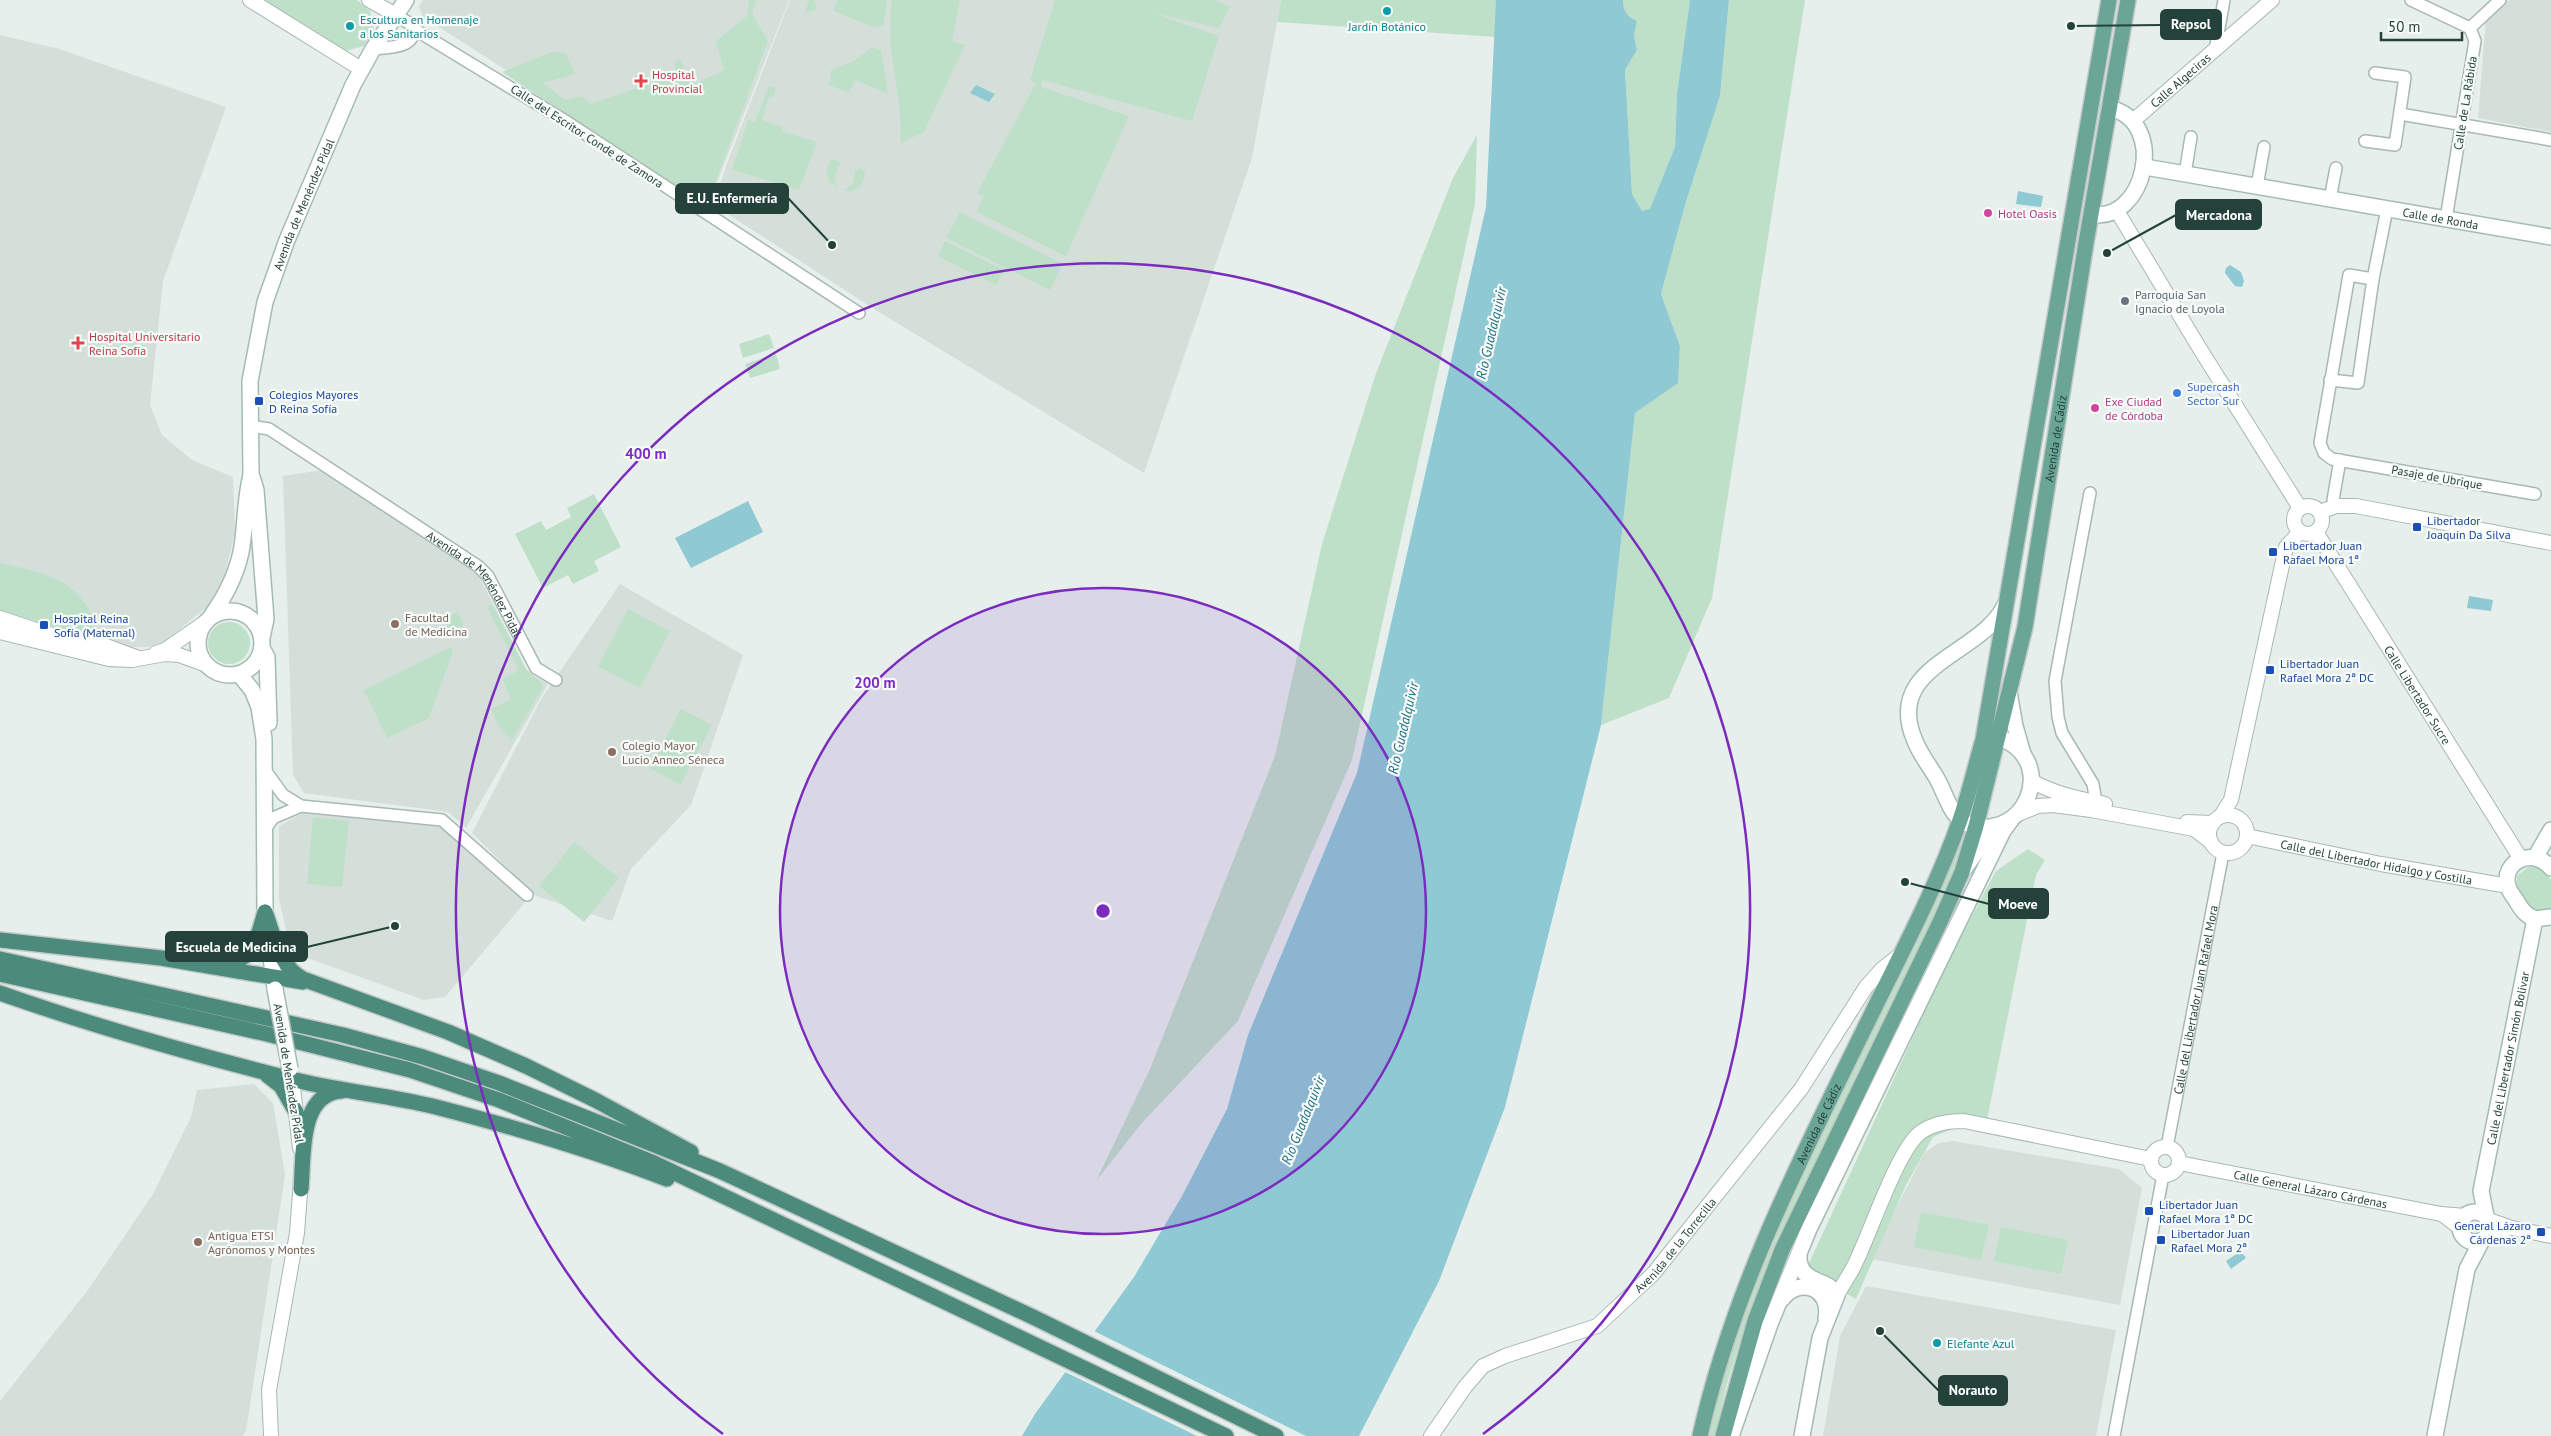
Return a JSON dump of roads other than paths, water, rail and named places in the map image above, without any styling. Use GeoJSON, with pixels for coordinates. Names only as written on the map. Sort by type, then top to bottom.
{"type":"FeatureCollection","features":[{"type":"Feature","properties":{"kind":"highway"},"geometry":{"type":"LineString","coordinates":[[211,965],[236,962],[246,956],[255,943],[265,912]]}},
{"type":"Feature","properties":{"kind":"highway"},"geometry":{"type":"LineString","coordinates":[[265,912],[287,966],[298,977],[309,983],[384,1007],[526,1066],[595,1100],[694,1154],[720,1171]]}},
{"type":"Feature","properties":{"kind":"highway"},"geometry":{"type":"LineString","coordinates":[[0,940],[211,965],[274,982],[309,983]]}},
{"type":"Feature","properties":{"kind":"highway"},"geometry":{"type":"LineString","coordinates":[[0,959],[343,1035],[423,1057],[582,1115],[720,1171],[772,1195],[1034,1317],[1276,1436]]}},
{"type":"Feature","properties":{"kind":"highway"},"geometry":{"type":"LineString","coordinates":[[0,974],[267,1034],[410,1070],[583,1132],[654,1163],[1226,1436]]}},
{"type":"Feature","properties":{"kind":"highway"},"geometry":{"type":"LineString","coordinates":[[0,993],[144,1041],[259,1071],[291,1074],[348,1091],[434,1107],[606,1155],[670,1180],[698,1185]]}},
{"type":"Feature","properties":{"kind":"highway"},"geometry":{"type":"LineString","coordinates":[[259,1071],[281,1086],[296,1112]]}},
{"type":"Feature","properties":{"kind":"highway"},"geometry":{"type":"LineString","coordinates":[[301,1190],[306,1133],[311,1110],[323,1096],[348,1091]]}},
{"type":"Feature","properties":{"kind":"main road","name":"Avenida de Menéndez Pidal"},"geometry":{"type":"LineString","coordinates":[[208,619],[227,595],[235,576],[241,550],[245,498],[251,474],[250,381],[265,302],[286,240],[361,69],[406,0]]}},
{"type":"Feature","properties":{"kind":"main road","name":"Avenida de Cádiz"},"geometry":{"type":"LineString","coordinates":[[1700,1436],[1720,1358],[1759,1249],[1901,954],[1960,820],[1982,740],[2008,597],[2109,0]]}},
{"type":"Feature","properties":{"kind":"main road","name":"Avenida de Cádiz"},"geometry":{"type":"LineString","coordinates":[[1723,1436],[1749,1338],[1772,1275],[1962,872],[1976,826],[2025,627],[2128,0]]}},
{"type":"Feature","properties":{"kind":"main road"},"geometry":{"type":"LineString","coordinates":[[2088,131],[2091,154],[2084,202],[2087,210],[2092,214],[2100,216],[2117,211],[2132,193],[2145,167],[2141,133],[2134,120],[2126,113],[2110,108],[2092,106]]}},
{"type":"Feature","properties":{"kind":"main road","name":"Calle de Ronda"},"geometry":{"type":"LineString","coordinates":[[2145,167],[2551,237]]}},
{"type":"Feature","properties":{"kind":"main road","name":"Avenida de Menéndez Pidal"},"geometry":{"type":"LineString","coordinates":[[251,474],[256,490],[266,619],[262,643],[268,657],[269,724],[264,739]]}},
{"type":"Feature","properties":{"kind":"main road","name":"Avenida de Cádiz"},"geometry":{"type":"LineString","coordinates":[[1960,820],[1914,740],[1910,708],[1914,691],[1926,673],[1987,631],[2000,616],[2008,597]]}},
{"type":"Feature","properties":{"kind":"main road"},"geometry":{"type":"LineString","coordinates":[[222,611],[243,613],[258,628],[262,643],[254,664],[239,674],[220,674],[204,664],[199,654],[197,643],[199,632],[208,619],[222,611]]}},
{"type":"Feature","properties":{"kind":"main road","name":"Avenida de Menéndez Pidal"},"geometry":{"type":"LineString","coordinates":[[239,674],[252,690],[258,707],[264,739],[265,912],[274,982],[291,1074]]}},
{"type":"Feature","properties":{"kind":"main road"},"geometry":{"type":"LineString","coordinates":[[2010,692],[2015,726],[2032,781]]}},
{"type":"Feature","properties":{"kind":"main road"},"geometry":{"type":"LineString","coordinates":[[1982,740],[1987,737],[1999,738],[2012,744],[2024,756]]}},
{"type":"Feature","properties":{"kind":"main road","name":"Avenida de Cádiz"},"geometry":{"type":"LineString","coordinates":[[1731,1436],[1777,1307],[1799,1252],[2003,831],[2015,817],[2029,795],[2032,781]]}},
{"type":"Feature","properties":{"kind":"main road"},"geometry":{"type":"LineString","coordinates":[[1960,820],[1976,826],[1995,826],[2015,817]]}},
{"type":"Feature","properties":{"kind":"main road","name":"Avenida de Cádiz"},"geometry":{"type":"LineString","coordinates":[[1962,872],[1995,826]]}},
{"type":"Feature","properties":{"kind":"main road"},"geometry":{"type":"LineString","coordinates":[[2551,830],[2529,858],[2512,866],[2508,875],[2508,886],[2524,913],[2534,919],[2551,917]]}},
{"type":"Feature","properties":{"kind":"main road"},"geometry":{"type":"LineString","coordinates":[[2529,858],[2551,868]]}},
{"type":"Feature","properties":{"kind":"main road","name":"Calle del Libertador Simón Bolivar"},"geometry":{"type":"LineString","coordinates":[[2486,1228],[2481,1196],[2534,919]]}},
{"type":"Feature","properties":{"kind":"main road","name":"Avenida de Cádiz"},"geometry":{"type":"LineString","coordinates":[[1884,1076],[1886,1043],[1898,1008]]}},
{"type":"Feature","properties":{"kind":"main road","name":"Calle del Libertador Simón Bolivar"},"geometry":{"type":"LineString","coordinates":[[2465,1223],[2481,1196]]}},
{"type":"Feature","properties":{"kind":"main road"},"geometry":{"type":"LineString","coordinates":[[2465,1223],[2478,1212],[2486,1228]]}},
{"type":"Feature","properties":{"kind":"main road"},"geometry":{"type":"LineString","coordinates":[[2465,1223],[2472,1242],[2486,1228]]}},
{"type":"Feature","properties":{"kind":"main road"},"geometry":{"type":"LineString","coordinates":[[2435,1436],[2468,1262],[2465,1223]]}},
{"type":"Feature","properties":{"kind":"main road"},"geometry":{"type":"LineString","coordinates":[[2468,1262],[2486,1228]]}},
{"type":"Feature","properties":{"kind":"main road"},"geometry":{"type":"LineString","coordinates":[[1799,1252],[1803,1270],[1831,1299],[1837,1295]]}},
{"type":"Feature","properties":{"kind":"main road"},"geometry":{"type":"LineString","coordinates":[[1777,1307],[1787,1293],[1794,1288],[1808,1286],[1822,1288]]}},
{"type":"Feature","properties":{"kind":"main road"},"geometry":{"type":"LineString","coordinates":[[1802,1436],[1827,1310],[1822,1288]]}},
{"type":"Feature","properties":{"kind":"main road"},"geometry":{"type":"LineString","coordinates":[[1825,1321],[1837,1295]]}},
{"type":"Feature","properties":{"kind":"street"},"geometry":{"type":"LineString","coordinates":[[250,0],[361,69]]}},
{"type":"Feature","properties":{"kind":"street"},"geometry":{"type":"LineString","coordinates":[[369,0],[396,15]]}},
{"type":"Feature","properties":{"kind":"street"},"geometry":{"type":"LineString","coordinates":[[2216,51],[2224,0]]}},
{"type":"Feature","properties":{"kind":"street","name":"Calle Algeciras"},"geometry":{"type":"LineString","coordinates":[[2134,120],[2216,51],[2272,0]]}},
{"type":"Feature","properties":{"kind":"street"},"geometry":{"type":"LineString","coordinates":[[2411,0],[2470,28],[2500,0]]}},
{"type":"Feature","properties":{"kind":"street","name":"Calle del Escritor Conde de Zamora"},"geometry":{"type":"LineString","coordinates":[[396,15],[412,25],[414,29],[567,122],[859,313]]}},
{"type":"Feature","properties":{"kind":"street","name":"Calle de La Rábida"},"geometry":{"type":"LineString","coordinates":[[2446,219],[2475,41],[2470,28]]}},
{"type":"Feature","properties":{"kind":"street"},"geometry":{"type":"LineString","coordinates":[[373,49],[404,45],[411,38],[414,29]]}},
{"type":"Feature","properties":{"kind":"street"},"geometry":{"type":"LineString","coordinates":[[2365,141],[2395,145],[2400,114],[2405,77],[2375,73]]}},
{"type":"Feature","properties":{"kind":"street"},"geometry":{"type":"LineString","coordinates":[[2400,114],[2551,140]]}},
{"type":"Feature","properties":{"kind":"street"},"geometry":{"type":"LineString","coordinates":[[2185,174],[2191,136]]}},
{"type":"Feature","properties":{"kind":"street"},"geometry":{"type":"LineString","coordinates":[[2257,186],[2264,147]]}},
{"type":"Feature","properties":{"kind":"street"},"geometry":{"type":"LineString","coordinates":[[2330,199],[2336,168]]}},
{"type":"Feature","properties":{"kind":"street"},"geometry":{"type":"LineString","coordinates":[[2330,380],[2358,383],[2373,279],[2387,209]]}},
{"type":"Feature","properties":{"kind":"street"},"geometry":{"type":"LineString","coordinates":[[2117,211],[2200,349],[2300,508]]}},
{"type":"Feature","properties":{"kind":"street","name":"Pasaje de Ubrique"},"geometry":{"type":"LineString","coordinates":[[2373,279],[2348,275],[2320,443],[2324,453],[2332,459],[2535,494]]}},
{"type":"Feature","properties":{"kind":"street","name":"Avenida de Menéndez Pidal"},"geometry":{"type":"LineString","coordinates":[[250,426],[269,429],[478,566],[488,576],[536,668],[556,680]]}},
{"type":"Feature","properties":{"kind":"street"},"geometry":{"type":"LineString","coordinates":[[2334,507],[2333,500],[2340,460]]}},
{"type":"Feature","properties":{"kind":"street"},"geometry":{"type":"LineString","coordinates":[[2090,492],[2055,681],[2058,717],[2062,733],[2093,784],[2096,802]]}},
{"type":"Feature","properties":{"kind":"street"},"geometry":{"type":"LineString","coordinates":[[2320,512],[2322,525],[2316,532],[2308,534],[2300,532],[2293,520],[2300,508],[2308,506],[2320,512],[2334,507],[2356,506],[2551,544]]}},
{"type":"Feature","properties":{"kind":"street"},"geometry":{"type":"LineString","coordinates":[[2211,842],[2210,832],[2231,800],[2286,547],[2300,532]]}},
{"type":"Feature","properties":{"kind":"street","name":"Calle Libertador Sucre"},"geometry":{"type":"LineString","coordinates":[[2316,532],[2529,858]]}},
{"type":"Feature","properties":{"kind":"street"},"geometry":{"type":"LineString","coordinates":[[0,618],[60,638],[98,643],[136,657]]}},
{"type":"Feature","properties":{"kind":"street"},"geometry":{"type":"LineString","coordinates":[[151,655],[165,650],[208,619]]}},
{"type":"Feature","properties":{"kind":"street"},"geometry":{"type":"LineString","coordinates":[[0,632],[100,658],[120,660],[151,655],[179,655],[204,664]]}},
{"type":"Feature","properties":{"kind":"street"},"geometry":{"type":"LineString","coordinates":[[265,770],[282,795],[301,806],[442,820],[527,895]]}},
{"type":"Feature","properties":{"kind":"street"},"geometry":{"type":"LineString","coordinates":[[2032,781],[2044,788],[2096,802],[2186,822],[2217,820],[2232,816],[2238,818]]}},
{"type":"Feature","properties":{"kind":"street"},"geometry":{"type":"LineString","coordinates":[[2015,817],[2038,806],[2053,805],[2081,809],[2194,829],[2223,853],[2236,852],[2242,848],[2248,836],[2246,826],[2238,818],[2231,800]]}},
{"type":"Feature","properties":{"kind":"street"},"geometry":{"type":"LineString","coordinates":[[264,831],[273,818],[301,806]]}},
{"type":"Feature","properties":{"kind":"street","name":"Calle del Libertador Hidalgo y Costilla"},"geometry":{"type":"LineString","coordinates":[[2248,836],[2381,864],[2508,886]]}},
{"type":"Feature","properties":{"kind":"street","name":"Calle del Libertador Juan Rafael Mora"},"geometry":{"type":"LineString","coordinates":[[2167,1148],[2223,853]]}},
{"type":"Feature","properties":{"kind":"street","name":"Avenida de la Torrecilla"},"geometry":{"type":"LineString","coordinates":[[1431,1436],[1465,1387],[1483,1366],[1505,1356],[1597,1326],[1653,1274],[1813,1072],[1866,987],[1882,969],[1901,954]]}},
{"type":"Feature","properties":{"kind":"street","name":"Avenida de Menéndez Pidal"},"geometry":{"type":"LineString","coordinates":[[271,1436],[269,1390],[297,1233],[301,1190],[296,1112],[291,1074]]}},
{"type":"Feature","properties":{"kind":"street"},"geometry":{"type":"LineString","coordinates":[[1837,1295],[1857,1259],[1906,1151],[1920,1132],[1946,1121],[1964,1121],[2151,1159]]}},
{"type":"Feature","properties":{"kind":"street"},"geometry":{"type":"LineString","coordinates":[[2167,1148],[2178,1155],[2179,1163],[2172,1174],[2163,1175],[2155,1171],[2151,1159],[2155,1152],[2167,1148]]}},
{"type":"Feature","properties":{"kind":"street","name":"Calle General Lázaro Cárdenas"},"geometry":{"type":"LineString","coordinates":[[2179,1163],[2441,1214],[2465,1223]]}},
{"type":"Feature","properties":{"kind":"street"},"geometry":{"type":"LineString","coordinates":[[2114,1436],[2163,1175]]}},
{"type":"Feature","properties":{"kind":"street"},"geometry":{"type":"LineString","coordinates":[[2486,1228],[2512,1228],[2551,1236]]}},
{"type":"Feature","properties":{"kind":"street"},"geometry":{"type":"LineString","coordinates":[[1822,1288],[1838,1280],[1857,1259]]}},
{"type":"Feature","properties":{"kind":"water","name":"Río Guadalquivir"},"geometry":{"type":"Polygon","coordinates":[[[1496,0],[1623,0],[1626,13],[1637,21],[1634,35],[1637,50],[1625,70],[1632,194],[1642,211],[1650,209],[1675,147],[1677,94],[1690,0],[1729,0],[1720,96],[1685,205],[1661,294],[1680,346],[1678,383],[1635,413],[1601,725],[1505,1107],[1439,1281],[1359,1436],[1022,1436],[1035,1414],[1134,1277],[1182,1196],[1227,1109],[1248,1035],[1357,773],[1486,207],[1496,0]]]}},
{"type":"Feature","properties":{"kind":"water"},"geometry":{"type":"Polygon","coordinates":[[[976,85],[995,94],[989,102],[970,93],[976,85]]]}},
{"type":"Feature","properties":{"kind":"water"},"geometry":{"type":"Polygon","coordinates":[[[2018,191],[2043,196],[2041,207],[2016,204],[2018,191]]]}},
{"type":"Feature","properties":{"kind":"water"},"geometry":{"type":"Polygon","coordinates":[[[2230,265],[2241,272],[2244,281],[2242,287],[2235,286],[2225,273],[2226,268],[2230,265]]]}},
{"type":"Feature","properties":{"kind":"water"},"geometry":{"type":"Polygon","coordinates":[[[748,501],[763,532],[691,568],[675,538],[748,501]]]}},
{"type":"Feature","properties":{"kind":"water"},"geometry":{"type":"Polygon","coordinates":[[[2469,596],[2493,600],[2491,611],[2467,608],[2469,596]]]}},
{"type":"Feature","properties":{"kind":"water"},"geometry":{"type":"Polygon","coordinates":[[[2241,1251],[2246,1258],[2231,1269],[2226,1261],[2241,1251]]]}},
{"type":"Feature","properties":{"kind":"place","name":"Jardín Botánico"},"geometry":{"type":"Point","coordinates":[1387,11]}},
{"type":"Feature","properties":{"kind":"place","name":"Escultura en Homenaje a los Sanitarios"},"geometry":{"type":"Point","coordinates":[350,26]}},
{"type":"Feature","properties":{"kind":"place","name":"Repsol"},"geometry":{"type":"Point","coordinates":[2071,26]}},
{"type":"Feature","properties":{"kind":"place","name":"Hospital Provincial"},"geometry":{"type":"Point","coordinates":[641,81]}},
{"type":"Feature","properties":{"kind":"place","name":"Hotel Oasis"},"geometry":{"type":"Point","coordinates":[1988,213]}},
{"type":"Feature","properties":{"kind":"place","name":"E.U. Enfermería"},"geometry":{"type":"Point","coordinates":[832,245]}},
{"type":"Feature","properties":{"kind":"place","name":"Mercadona"},"geometry":{"type":"Point","coordinates":[2107,253]}},
{"type":"Feature","properties":{"kind":"place","name":"Parroquia San Ignacio de Loyola"},"geometry":{"type":"Point","coordinates":[2125,301]}},
{"type":"Feature","properties":{"kind":"place","name":"Hospital Universitario Reina Sofía"},"geometry":{"type":"Point","coordinates":[78,343]}},
{"type":"Feature","properties":{"kind":"place","name":"Supercash Sector Sur"},"geometry":{"type":"Point","coordinates":[2177,393]}},
{"type":"Feature","properties":{"kind":"place","name":"Colegios Mayores D Reina Sofía"},"geometry":{"type":"Point","coordinates":[259,401]}},
{"type":"Feature","properties":{"kind":"place","name":"Exe Ciudad de Córdoba"},"geometry":{"type":"Point","coordinates":[2095,408]}},
{"type":"Feature","properties":{"kind":"place","name":"Libertador Joaquín Da Silva"},"geometry":{"type":"Point","coordinates":[2417,527]}},
{"type":"Feature","properties":{"kind":"place","name":"Libertador Juan Rafael Mora 1ª"},"geometry":{"type":"Point","coordinates":[2273,552]}},
{"type":"Feature","properties":{"kind":"place","name":"Facultad de Medicina"},"geometry":{"type":"Point","coordinates":[395,624]}},
{"type":"Feature","properties":{"kind":"place","name":"Hospital Reina Sofía (Maternal)"},"geometry":{"type":"Point","coordinates":[44,625]}},
{"type":"Feature","properties":{"kind":"place","name":"Libertador Juan Rafael Mora 2ª DC"},"geometry":{"type":"Point","coordinates":[2270,670]}},
{"type":"Feature","properties":{"kind":"place","name":"Colegio Mayor Lucio Anneo Séneca"},"geometry":{"type":"Point","coordinates":[612,752]}},
{"type":"Feature","properties":{"kind":"place","name":"Moeve"},"geometry":{"type":"Point","coordinates":[1905,882]}},
{"type":"Feature","properties":{"kind":"place","name":"Escuela de Medicina"},"geometry":{"type":"Point","coordinates":[395,926]}},
{"type":"Feature","properties":{"kind":"place","name":"Libertador Juan Rafael Mora 1ª DC"},"geometry":{"type":"Point","coordinates":[2149,1211]}},
{"type":"Feature","properties":{"kind":"place","name":"General Lázaro Cárdenas 2ª"},"geometry":{"type":"Point","coordinates":[2541,1232]}},
{"type":"Feature","properties":{"kind":"place","name":"Libertador Juan Rafael Mora 2ª"},"geometry":{"type":"Point","coordinates":[2161,1240]}},
{"type":"Feature","properties":{"kind":"place","name":"Antigua ETSI Agrónomos y Montes"},"geometry":{"type":"Point","coordinates":[198,1242]}},
{"type":"Feature","properties":{"kind":"place","name":"Norauto"},"geometry":{"type":"Point","coordinates":[1880,1331]}},
{"type":"Feature","properties":{"kind":"place","name":"Elefante Azul"},"geometry":{"type":"Point","coordinates":[1937,1343]}}]}
